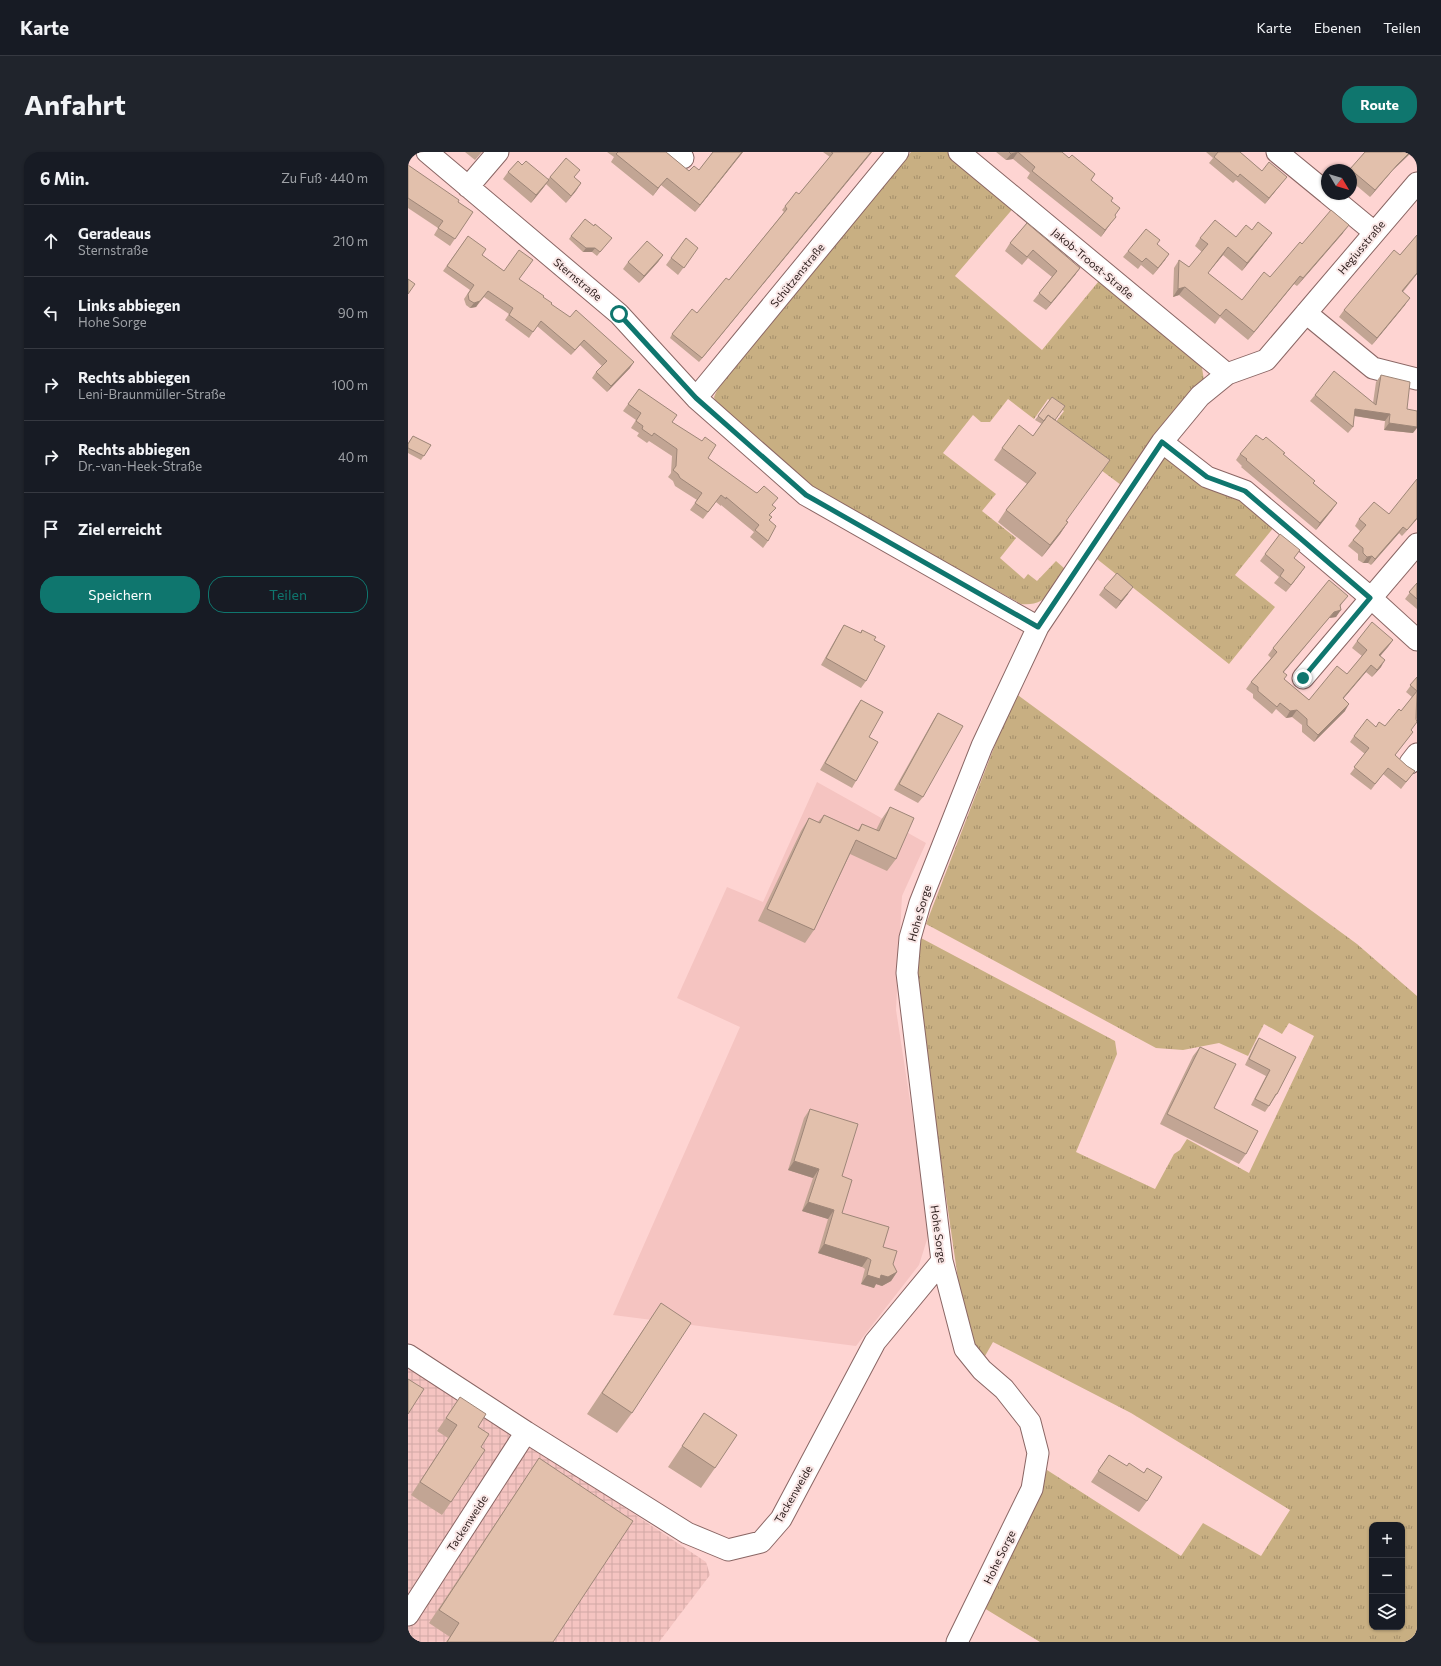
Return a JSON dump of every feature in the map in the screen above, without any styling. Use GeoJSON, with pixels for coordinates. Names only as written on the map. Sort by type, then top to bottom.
{"type":"FeatureCollection","features":[{"type":"Feature","properties":{"kind":"street","name":"Sternstraße"},"geometry":{"type":"LineString","coordinates":[[427,152],[619,314],[696,398],[806,495],[1038,627]]}},
{"type":"Feature","properties":{"kind":"street"},"geometry":{"type":"LineString","coordinates":[[468,187],[498,152]]}},
{"type":"Feature","properties":{"kind":"street","name":"Schützenstraße"},"geometry":{"type":"LineString","coordinates":[[696,398],[898,152]]}},
{"type":"Feature","properties":{"kind":"street","name":"Jakob-Troost-Straße"},"geometry":{"type":"LineString","coordinates":[[959,152],[1227,374]]}},
{"type":"Feature","properties":{"kind":"street"},"geometry":{"type":"LineString","coordinates":[[1276,152],[1321,189]]}},
{"type":"Feature","properties":{"kind":"street","name":"Hegiusstraße"},"geometry":{"type":"LineString","coordinates":[[1306,312],[1417,183]]}},
{"type":"Feature","properties":{"kind":"street"},"geometry":{"type":"LineString","coordinates":[[1334,200],[1374,232]]}},
{"type":"Feature","properties":{"kind":"street"},"geometry":{"type":"LineString","coordinates":[[1306,312],[1373,368],[1417,379]]}},
{"type":"Feature","properties":{"kind":"street","name":"Hohe Sorge"},"geometry":{"type":"LineString","coordinates":[[957,1642],[1032,1489],[1038,1453],[1030,1422],[1004,1389],[982,1370],[965,1348],[942,1261],[907,974],[910,938],[920,903],[982,746],[1038,627],[1162,442],[1200,396],[1227,374],[1266,360],[1306,312]]}},
{"type":"Feature","properties":{"kind":"street"},"geometry":{"type":"LineString","coordinates":[[1162,442],[1207,477],[1245,491],[1417,640]]}},
{"type":"Feature","properties":{"kind":"street"},"geometry":{"type":"LineString","coordinates":[[1303,678],[1417,544]]}},
{"type":"Feature","properties":{"kind":"street","name":"Tackenweide"},"geometry":{"type":"LineString","coordinates":[[408,1355],[526,1432],[687,1533],[728,1550],[761,1542],[781,1519],[875,1342],[942,1261]]}},
{"type":"Feature","properties":{"kind":"street","name":"Tackenweide"},"geometry":{"type":"LineString","coordinates":[[408,1615],[526,1432]]}},
{"type":"Feature","properties":{"kind":"shaded area"},"geometry":{"type":"Polygon","coordinates":[[[817,782],[926,843],[902,896],[896,1010],[930,1230],[919,1265],[856,1346],[613,1315],[740,1027],[677,998],[727,887],[763,902],[817,782]]]}},
{"type":"Feature","properties":{"kind":"shaded area"},"geometry":{"type":"Polygon","coordinates":[[[408,1363],[706,1562],[710,1575],[659,1642],[408,1642],[408,1363]]]}},
{"type":"Feature","properties":{"kind":"green space"},"geometry":{"type":"Polygon","coordinates":[[[911,152],[950,152],[1016,205],[955,276],[1042,350],[1103,276],[1200,356],[1204,380],[1121,485],[1049,431],[1064,411],[1048,399],[1034,419],[1008,399],[990,422],[981,422],[973,415],[943,453],[996,494],[982,511],[1016,538],[1000,558],[1024,579],[1028,574],[1037,581],[1056,561],[1065,569],[1048,595],[1037,602],[1030,604],[1021,604],[808,487],[716,403],[714,397],[720,384],[911,152]]]}},
{"type":"Feature","properties":{"kind":"green space"},"geometry":{"type":"Polygon","coordinates":[[[1165,457],[1238,499],[1274,527],[1235,575],[1275,607],[1229,664],[1092,555],[1153,462],[1165,457]]]}},
{"type":"Feature","properties":{"kind":"green space"},"geometry":{"type":"Polygon","coordinates":[[[1015,693],[1357,944],[1417,996],[1417,1642],[1040,1642],[984,1608],[1047,1470],[1181,1556],[1203,1523],[1261,1556],[1290,1510],[1131,1413],[993,1342],[985,1356],[971,1339],[960,1293],[916,989],[916,954],[921,938],[1115,1041],[1117,1054],[1076,1152],[1155,1189],[1174,1154],[1180,1150],[1187,1139],[1249,1173],[1314,1036],[1289,1023],[1282,1034],[1264,1024],[1248,1056],[1219,1043],[1183,1050],[1156,1048],[926,924],[1015,693]]]}},
{"type":"Feature","properties":{"kind":"building"},"geometry":{"type":"Polygon","coordinates":[[[618,152],[666,152],[689,171],[694,166],[699,170],[713,152],[742,152],[700,205],[667,178],[658,188],[616,154],[618,152]]]}},
{"type":"Feature","properties":{"kind":"building"},"geometry":{"type":"Polygon","coordinates":[[[831,152],[871,152],[702,358],[672,334],[692,309],[697,313],[726,278],[729,280],[787,209],[785,206],[796,192],[799,194],[833,153],[831,152]]]}},
{"type":"Feature","properties":{"kind":"building"},"geometry":{"type":"Polygon","coordinates":[[[1018,152],[1062,152],[1069,158],[1072,155],[1095,174],[1091,180],[1113,198],[1111,201],[1120,208],[1115,215],[1116,217],[1105,230],[1032,171],[1035,167],[1018,152]]]}},
{"type":"Feature","properties":{"kind":"building"},"geometry":{"type":"Polygon","coordinates":[[[1218,152],[1240,152],[1262,171],[1269,162],[1287,177],[1269,198],[1240,174],[1238,177],[1214,157],[1218,152]]]}},
{"type":"Feature","properties":{"kind":"building"},"geometry":{"type":"Polygon","coordinates":[[[1365,152],[1410,152],[1375,190],[1357,175],[1357,164],[1354,164],[1365,152]]]}},
{"type":"Feature","properties":{"kind":"building"},"geometry":{"type":"Polygon","coordinates":[[[566,158],[580,170],[574,177],[581,183],[571,196],[550,177],[566,158]]]}},
{"type":"Feature","properties":{"kind":"building"},"geometry":{"type":"Polygon","coordinates":[[[518,161],[522,165],[526,161],[549,180],[536,195],[508,172],[518,161]]]}},
{"type":"Feature","properties":{"kind":"building"},"geometry":{"type":"Polygon","coordinates":[[[408,165],[459,200],[458,202],[473,212],[455,239],[438,228],[443,221],[408,198],[408,165]]]}},
{"type":"Feature","properties":{"kind":"building"},"geometry":{"type":"Polygon","coordinates":[[[1331,210],[1349,225],[1303,278],[1300,276],[1254,332],[1226,309],[1220,316],[1185,287],[1178,289],[1179,260],[1189,267],[1208,244],[1200,238],[1215,220],[1236,237],[1246,225],[1252,230],[1258,222],[1272,233],[1247,263],[1228,247],[1208,273],[1242,300],[1264,272],[1270,277],[1300,242],[1302,244],[1331,210]]]}},
{"type":"Feature","properties":{"kind":"building"},"geometry":{"type":"Polygon","coordinates":[[[585,219],[594,226],[595,224],[612,238],[600,252],[595,248],[586,248],[571,236],[585,219]]]}},
{"type":"Feature","properties":{"kind":"building"},"geometry":{"type":"Polygon","coordinates":[[[1027,223],[1080,268],[1051,303],[1039,293],[1057,271],[1033,250],[1027,257],[1010,243],[1027,223]]]}},
{"type":"Feature","properties":{"kind":"building"},"geometry":{"type":"Polygon","coordinates":[[[1146,229],[1160,240],[1157,244],[1169,254],[1158,268],[1146,258],[1142,262],[1128,251],[1146,229]]]}},
{"type":"Feature","properties":{"kind":"building"},"geometry":{"type":"Polygon","coordinates":[[[1417,235],[1417,273],[1402,291],[1410,298],[1377,338],[1344,310],[1394,250],[1400,255],[1417,235]]]}},
{"type":"Feature","properties":{"kind":"building"},"geometry":{"type":"Polygon","coordinates":[[[468,236],[486,249],[482,255],[504,271],[519,250],[533,260],[519,279],[544,296],[543,297],[552,303],[551,304],[570,317],[576,310],[634,362],[611,386],[596,372],[607,361],[584,340],[575,350],[541,321],[533,332],[509,315],[513,308],[488,291],[480,301],[474,303],[469,300],[468,294],[474,285],[447,266],[468,236]]]}},
{"type":"Feature","properties":{"kind":"building"},"geometry":{"type":"Polygon","coordinates":[[[686,238],[698,248],[684,268],[671,258],[686,238]]]}},
{"type":"Feature","properties":{"kind":"building"},"geometry":{"type":"Polygon","coordinates":[[[647,241],[663,255],[644,276],[628,262],[647,241]]]}},
{"type":"Feature","properties":{"kind":"building"},"geometry":{"type":"Polygon","coordinates":[[[408,279],[415,284],[408,294],[408,279]]]}},
{"type":"Feature","properties":{"kind":"building"},"geometry":{"type":"Polygon","coordinates":[[[1334,371],[1376,405],[1381,375],[1410,382],[1407,409],[1417,411],[1417,427],[1389,423],[1390,414],[1355,409],[1353,427],[1315,395],[1334,371]]]}},
{"type":"Feature","properties":{"kind":"building"},"geometry":{"type":"Polygon","coordinates":[[[639,389],[677,415],[672,422],[702,441],[705,437],[716,445],[708,458],[755,492],[757,493],[764,486],[778,498],[772,505],[776,508],[769,515],[772,517],[769,520],[776,526],[768,541],[755,530],[759,525],[726,497],[726,499],[721,495],[708,512],[695,503],[702,493],[680,478],[673,470],[676,466],[677,449],[654,433],[652,436],[642,429],[643,426],[636,421],[641,413],[628,404],[639,389]]]}},
{"type":"Feature","properties":{"kind":"building"},"geometry":{"type":"Polygon","coordinates":[[[1052,397],[1065,406],[1055,420],[1048,415],[1044,421],[1038,416],[1052,397]]]}},
{"type":"Feature","properties":{"kind":"building"},"geometry":{"type":"Polygon","coordinates":[[[1048,415],[1110,460],[1066,521],[1068,522],[1050,545],[1006,510],[1036,473],[1002,448],[1019,425],[1033,436],[1048,415]]]}},
{"type":"Feature","properties":{"kind":"building"},"geometry":{"type":"Polygon","coordinates":[[[1256,435],[1263,440],[1266,437],[1285,453],[1283,454],[1315,481],[1313,483],[1337,503],[1320,523],[1240,454],[1256,435]]]}},
{"type":"Feature","properties":{"kind":"building"},"geometry":{"type":"Polygon","coordinates":[[[413,436],[431,445],[424,456],[408,448],[408,444],[413,436]]]}},
{"type":"Feature","properties":{"kind":"building"},"geometry":{"type":"Polygon","coordinates":[[[1417,479],[1417,518],[1407,530],[1403,527],[1375,559],[1372,556],[1367,557],[1363,553],[1363,548],[1353,540],[1366,525],[1359,519],[1374,502],[1389,514],[1417,479]]]}},
{"type":"Feature","properties":{"kind":"building"},"geometry":{"type":"Polygon","coordinates":[[[1280,534],[1300,550],[1294,558],[1305,567],[1291,585],[1280,576],[1284,570],[1265,554],[1280,534]]]}},
{"type":"Feature","properties":{"kind":"building"},"geometry":{"type":"Polygon","coordinates":[[[1117,573],[1133,587],[1121,601],[1104,588],[1117,573]]]}},
{"type":"Feature","properties":{"kind":"building"},"geometry":{"type":"Polygon","coordinates":[[[1329,580],[1348,596],[1340,605],[1341,610],[1334,612],[1283,672],[1287,675],[1284,679],[1309,700],[1337,666],[1347,674],[1367,650],[1357,641],[1372,622],[1393,640],[1379,655],[1385,660],[1377,670],[1371,665],[1343,698],[1349,704],[1318,735],[1307,725],[1307,719],[1297,710],[1290,711],[1280,703],[1277,707],[1258,691],[1258,687],[1251,682],[1277,652],[1273,648],[1329,580]]]}},
{"type":"Feature","properties":{"kind":"building"},"geometry":{"type":"Polygon","coordinates":[[[1417,583],[1417,599],[1409,592],[1417,583]]]}},
{"type":"Feature","properties":{"kind":"building"},"geometry":{"type":"Polygon","coordinates":[[[844,625],[861,633],[862,630],[876,637],[874,640],[885,646],[866,681],[826,658],[844,625]]]}},
{"type":"Feature","properties":{"kind":"building"},"geometry":{"type":"Polygon","coordinates":[[[1417,677],[1417,691],[1410,685],[1417,677]]]}},
{"type":"Feature","properties":{"kind":"building"},"geometry":{"type":"Polygon","coordinates":[[[1417,691],[1417,722],[1411,730],[1413,732],[1395,755],[1415,771],[1406,782],[1388,768],[1375,784],[1354,767],[1369,748],[1354,736],[1367,719],[1376,727],[1379,722],[1385,726],[1399,709],[1401,711],[1417,691]]]}},
{"type":"Feature","properties":{"kind":"building"},"geometry":{"type":"Polygon","coordinates":[[[861,700],[883,712],[869,737],[878,742],[856,781],[825,763],[861,700]]]}},
{"type":"Feature","properties":{"kind":"building"},"geometry":{"type":"Polygon","coordinates":[[[938,713],[963,726],[923,797],[899,784],[938,713]]]}},
{"type":"Feature","properties":{"kind":"building"},"geometry":{"type":"Polygon","coordinates":[[[890,807],[914,818],[896,859],[856,840],[814,930],[767,909],[809,818],[820,823],[824,815],[859,831],[862,824],[879,831],[890,807]]]}},
{"type":"Feature","properties":{"kind":"building"},"geometry":{"type":"Polygon","coordinates":[[[1259,1038],[1296,1057],[1277,1094],[1269,1106],[1255,1099],[1270,1070],[1249,1059],[1259,1038]]]}},
{"type":"Feature","properties":{"kind":"building"},"geometry":{"type":"Polygon","coordinates":[[[1200,1047],[1236,1064],[1214,1108],[1258,1131],[1246,1154],[1167,1114],[1200,1047]]]}},
{"type":"Feature","properties":{"kind":"building"},"geometry":{"type":"Polygon","coordinates":[[[810,1109],[858,1124],[842,1176],[852,1180],[842,1213],[889,1227],[883,1247],[897,1251],[893,1264],[897,1272],[888,1277],[881,1275],[880,1279],[867,1275],[871,1260],[824,1244],[834,1210],[808,1202],[819,1169],[794,1161],[810,1109]]]}},
{"type":"Feature","properties":{"kind":"building"},"geometry":{"type":"Polygon","coordinates":[[[661,1303],[691,1323],[632,1413],[602,1393],[661,1303]]]}},
{"type":"Feature","properties":{"kind":"building"},"geometry":{"type":"Polygon","coordinates":[[[408,1379],[424,1389],[408,1414],[408,1379]]]}},
{"type":"Feature","properties":{"kind":"building"},"geometry":{"type":"Polygon","coordinates":[[[460,1397],[486,1414],[478,1427],[489,1434],[481,1447],[485,1450],[451,1502],[420,1482],[457,1425],[446,1418],[460,1397]]]}},
{"type":"Feature","properties":{"kind":"building"},"geometry":{"type":"Polygon","coordinates":[[[704,1413],[737,1435],[715,1468],[682,1446],[704,1413]]]}},
{"type":"Feature","properties":{"kind":"building"},"geometry":{"type":"Polygon","coordinates":[[[1109,1455],[1127,1466],[1129,1463],[1144,1473],[1147,1468],[1162,1477],[1147,1501],[1098,1471],[1109,1455]]]}},
{"type":"Feature","properties":{"kind":"building"},"geometry":{"type":"Polygon","coordinates":[[[539,1458],[633,1521],[553,1642],[447,1642],[459,1623],[439,1610],[539,1458]]]}},
{"type":"Feature","properties":{"kind":"route"},"geometry":{"type":"LineString","coordinates":[[619,314],[696,398],[806,495],[1038,627],[1162,442],[1207,477],[1245,491],[1370,598],[1303,678]]}}]}
